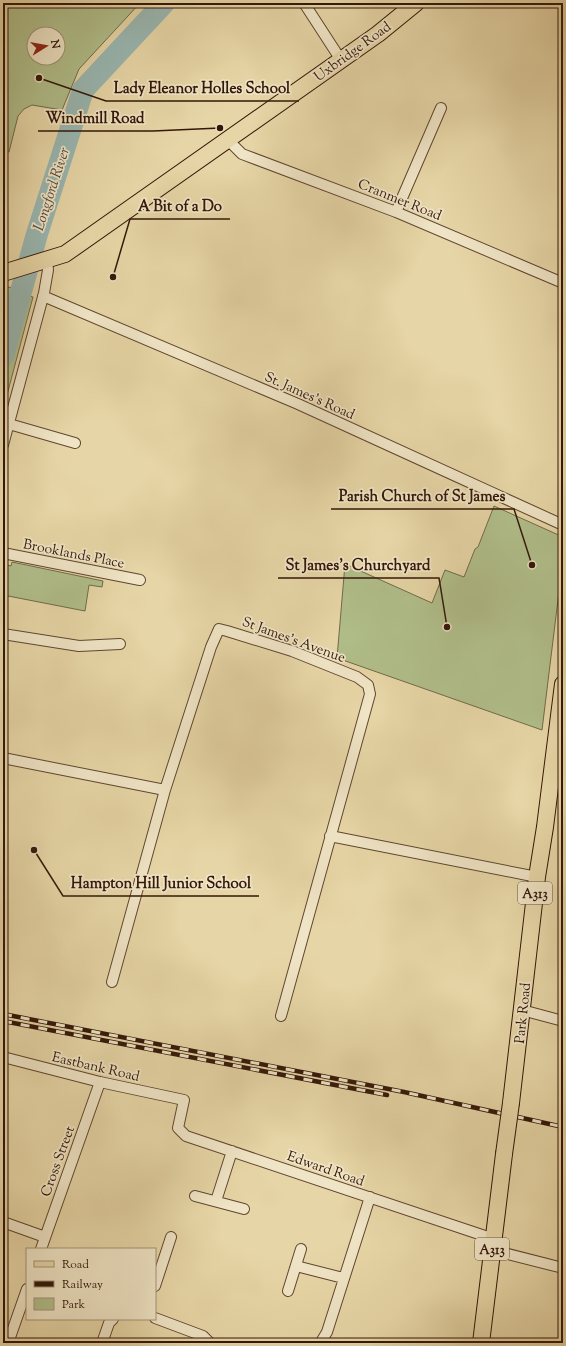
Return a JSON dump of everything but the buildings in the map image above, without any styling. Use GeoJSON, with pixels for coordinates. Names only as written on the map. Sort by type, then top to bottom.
{"type":"FeatureCollection","features":[{"type":"Feature","properties":{"kind":"main road","name":"Uxbridge Road"},"geometry":{"type":"LineString","coordinates":[[6,272],[43,262],[65,254],[378,34],[416,3]]}},
{"type":"Feature","properties":{"kind":"main road","name":"Park Road"},"geometry":{"type":"LineString","coordinates":[[481,1343],[504,1154],[512,1103],[537,877],[545,827],[563,684]]}},
{"type":"Feature","properties":{"kind":"street"},"geometry":{"type":"LineString","coordinates":[[304,3],[341,60]]}},
{"type":"Feature","properties":{"kind":"street"},"geometry":{"type":"LineString","coordinates":[[396,212],[441,108]]}},
{"type":"Feature","properties":{"kind":"street","name":"Cranmer Road"},"geometry":{"type":"LineString","coordinates":[[228,140],[242,154],[396,212],[563,283]]}},
{"type":"Feature","properties":{"kind":"street"},"geometry":{"type":"LineString","coordinates":[[3,446],[43,296],[48,270],[43,262]]}},
{"type":"Feature","properties":{"kind":"street","name":"St. James's Road"},"geometry":{"type":"LineString","coordinates":[[43,296],[298,404],[563,525]]}},
{"type":"Feature","properties":{"kind":"street"},"geometry":{"type":"LineString","coordinates":[[8,424],[75,443]]}},
{"type":"Feature","properties":{"kind":"street","name":"Brooklands Place"},"geometry":{"type":"LineString","coordinates":[[3,553],[140,580]]}},
{"type":"Feature","properties":{"kind":"street","name":"St James's Avenue"},"geometry":{"type":"LineString","coordinates":[[112,982],[165,790],[216,635],[219,630],[235,632],[292,651],[357,677],[368,685],[370,694],[281,1016]]}},
{"type":"Feature","properties":{"kind":"street"},"geometry":{"type":"LineString","coordinates":[[3,634],[79,646],[120,644]]}},
{"type":"Feature","properties":{"kind":"street"},"geometry":{"type":"LineString","coordinates":[[3,758],[165,790]]}},
{"type":"Feature","properties":{"kind":"street"},"geometry":{"type":"LineString","coordinates":[[330,836],[537,877]]}},
{"type":"Feature","properties":{"kind":"street"},"geometry":{"type":"LineString","coordinates":[[522,1010],[563,1021]]}},
{"type":"Feature","properties":{"kind":"street","name":"Eastbank Road"},"geometry":{"type":"LineString","coordinates":[[3,1057],[100,1082],[184,1100]]}},
{"type":"Feature","properties":{"kind":"street","name":"Cross Street"},"geometry":{"type":"LineString","coordinates":[[41,1248],[100,1082]]}},
{"type":"Feature","properties":{"kind":"street","name":"Edward Road"},"geometry":{"type":"LineString","coordinates":[[184,1100],[178,1128],[186,1136],[370,1197],[493,1245],[563,1268]]}},
{"type":"Feature","properties":{"kind":"street"},"geometry":{"type":"LineString","coordinates":[[216,1201],[232,1151]]}},
{"type":"Feature","properties":{"kind":"street"},"geometry":{"type":"LineString","coordinates":[[195,1196],[244,1209]]}},
{"type":"Feature","properties":{"kind":"street"},"geometry":{"type":"LineString","coordinates":[[321,1342],[327,1332],[370,1197]]}},
{"type":"Feature","properties":{"kind":"street"},"geometry":{"type":"LineString","coordinates":[[3,1222],[45,1237]]}},
{"type":"Feature","properties":{"kind":"street"},"geometry":{"type":"LineString","coordinates":[[156,1283],[170,1237]]}},
{"type":"Feature","properties":{"kind":"street"},"geometry":{"type":"LineString","coordinates":[[288,1291],[301,1249]]}},
{"type":"Feature","properties":{"kind":"street"},"geometry":{"type":"LineString","coordinates":[[296,1266],[343,1278]]}},
{"type":"Feature","properties":{"kind":"street"},"geometry":{"type":"LineString","coordinates":[[8,1343],[26,1292]]}},
{"type":"Feature","properties":{"kind":"street"},"geometry":{"type":"LineString","coordinates":[[156,1318],[203,1336],[210,1343]]}},
{"type":"Feature","properties":{"kind":"street"},"geometry":{"type":"LineString","coordinates":[[102,1343],[109,1323],[112,1320]]}},
{"type":"Feature","properties":{"kind":"green space"},"geometry":{"type":"Polygon","coordinates":[[[3,3],[140,3],[79,69],[62,110],[32,105],[24,109],[18,116],[9,152],[3,151],[3,3]]]}},
{"type":"Feature","properties":{"kind":"green space"},"geometry":{"type":"Polygon","coordinates":[[[3,286],[18,289],[3,346],[3,286]]]}},
{"type":"Feature","properties":{"kind":"green space"},"geometry":{"type":"Polygon","coordinates":[[[25,294],[33,297],[3,410],[3,374],[25,294]]]}},
{"type":"Feature","properties":{"kind":"green space"},"geometry":{"type":"Polygon","coordinates":[[[494,506],[563,537],[563,559],[542,730],[337,658],[345,564],[432,603],[445,570],[464,577],[475,549],[478,547],[494,506]]]}},
{"type":"Feature","properties":{"kind":"green space"},"geometry":{"type":"Polygon","coordinates":[[[12,562],[103,581],[102,587],[89,585],[85,611],[3,595],[3,564],[11,566],[12,562]]]}},
{"type":"Feature","properties":{"kind":"waterway","name":"Longford River"},"geometry":{"type":"LineString","coordinates":[[3,356],[37,234],[83,90],[164,3]]}},
{"type":"Feature","properties":{"kind":"railway"},"geometry":{"type":"LineString","coordinates":[[3,1014],[404,1092],[563,1127]]}},
{"type":"Feature","properties":{"kind":"railway"},"geometry":{"type":"LineString","coordinates":[[3,1021],[387,1095]]}},
{"type":"Feature","properties":{"kind":"place","name":"Lady Eleanor Holles School"},"geometry":{"type":"Point","coordinates":[39,78]}},
{"type":"Feature","properties":{"kind":"place","name":"Windmill Road"},"geometry":{"type":"Point","coordinates":[220,128]}},
{"type":"Feature","properties":{"kind":"place","name":"A Bit of a Do"},"geometry":{"type":"Point","coordinates":[113,277]}},
{"type":"Feature","properties":{"kind":"place","name":"Parish Church of St James"},"geometry":{"type":"Point","coordinates":[532,565]}},
{"type":"Feature","properties":{"kind":"place","name":"St James's Churchyard"},"geometry":{"type":"Point","coordinates":[447,627]}},
{"type":"Feature","properties":{"kind":"place","name":"Hampton Hill Junior School"},"geometry":{"type":"Point","coordinates":[34,850]}}]}
